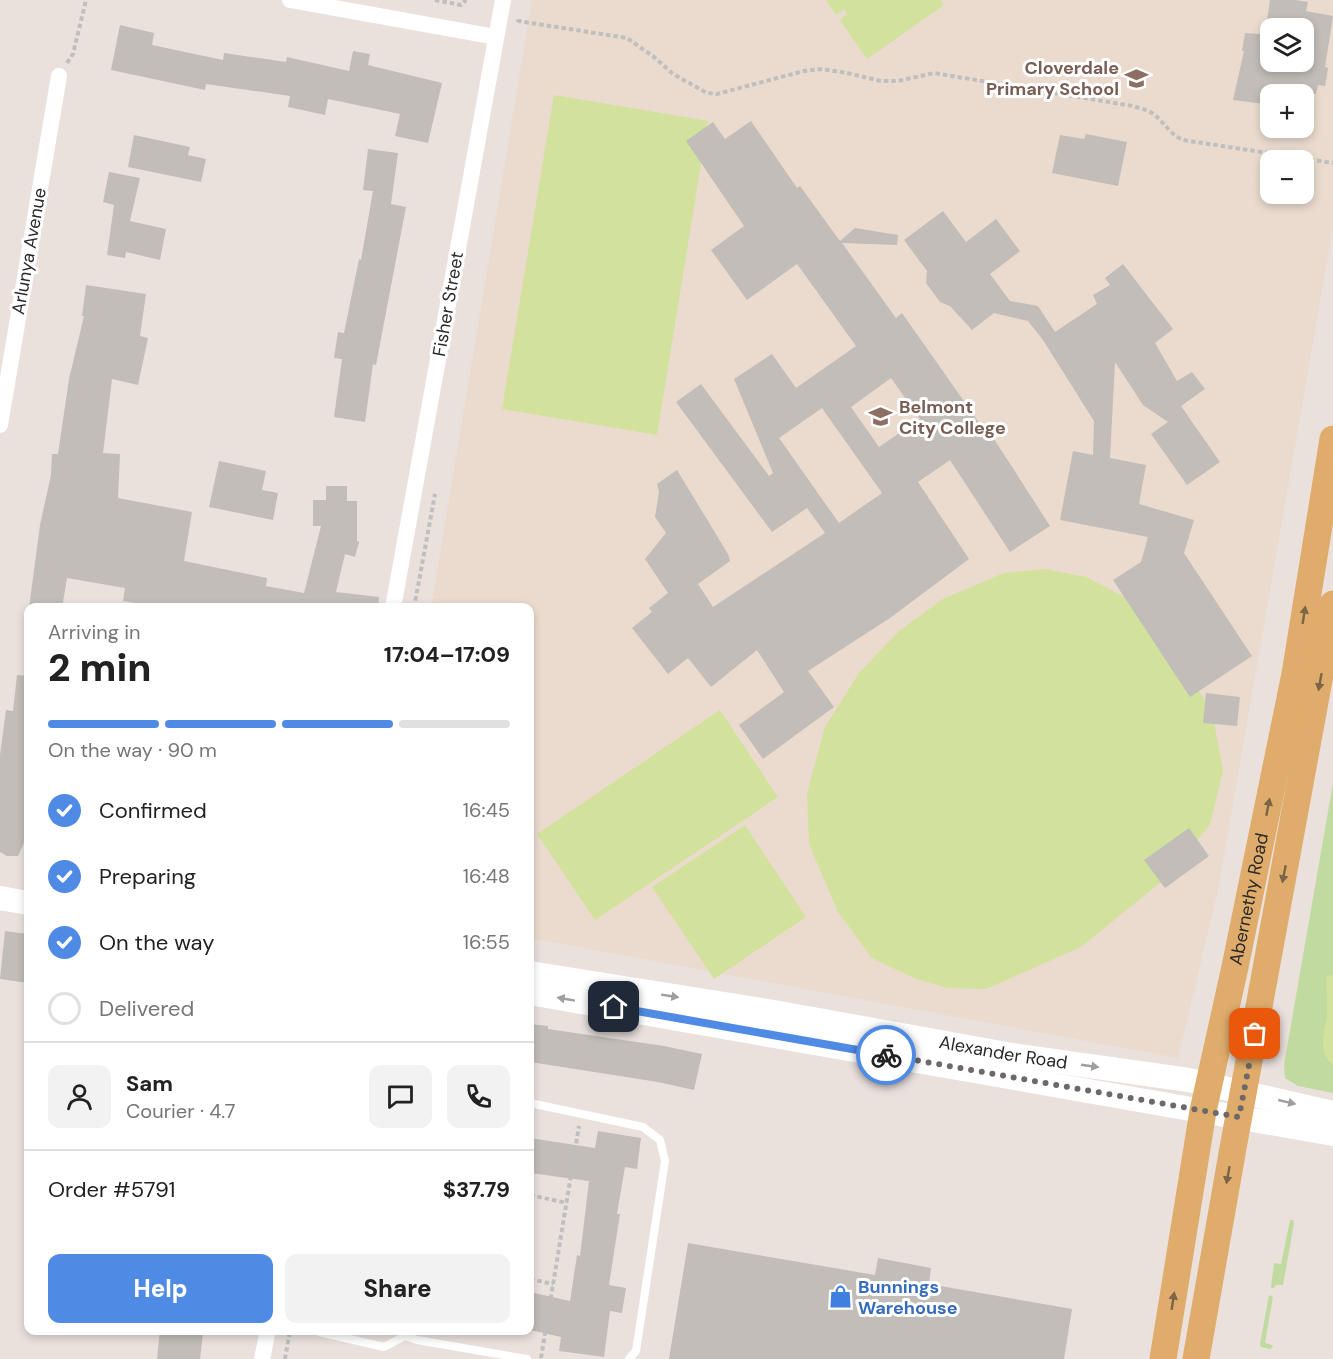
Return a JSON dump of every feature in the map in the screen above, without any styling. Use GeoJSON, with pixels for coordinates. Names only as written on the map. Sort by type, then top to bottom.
{"type":"FeatureCollection","features":[{"type":"Feature","properties":{"kind":"main road","name":"Abernethy Road"},"geometry":{"type":"LineString","coordinates":[[1163,1359],[1203,1111],[1235,967],[1294,674],[1333,439]]}},
{"type":"Feature","properties":{"kind":"main road","name":"Abernethy Road"},"geometry":{"type":"LineString","coordinates":[[1196,1359],[1333,604]]}},
{"type":"Feature","properties":{"kind":"main road"},"geometry":{"type":"LineString","coordinates":[[0,881],[24,885]]}},
{"type":"Feature","properties":{"kind":"main road"},"geometry":{"type":"LineString","coordinates":[[0,898],[24,902]]}},
{"type":"Feature","properties":{"kind":"main road","name":"Alexander Road"},"geometry":{"type":"LineString","coordinates":[[534,974],[774,1012],[1012,1054],[1209,1084],[1241,1105],[1333,1134]]}},
{"type":"Feature","properties":{"kind":"main road","name":"Alexander Road"},"geometry":{"type":"LineString","coordinates":[[534,994],[1203,1111],[1241,1105],[1333,1113]]}},
{"type":"Feature","properties":{"kind":"street"},"geometry":{"type":"LineString","coordinates":[[290,0],[496,37]]}},
{"type":"Feature","properties":{"kind":"street","name":"Fisher Street"},"geometry":{"type":"LineString","coordinates":[[394,603],[503,0]]}},
{"type":"Feature","properties":{"kind":"street","name":"Arlunya Avenue"},"geometry":{"type":"LineString","coordinates":[[0,425],[59,76]]}},
{"type":"Feature","properties":{"kind":"street"},"geometry":{"type":"LineString","coordinates":[[262,1359],[267,1335]]}},
{"type":"Feature","properties":{"kind":"lane"},"geometry":{"type":"LineString","coordinates":[[534,1104],[644,1127],[660,1140],[665,1161],[636,1351],[629,1359]]}},
{"type":"Feature","properties":{"kind":"lane"},"geometry":{"type":"LineString","coordinates":[[332,1335],[384,1347],[401,1335]]}},
{"type":"Feature","properties":{"kind":"lane"},"geometry":{"type":"LineString","coordinates":[[408,1335],[417,1340],[527,1359]]}},
{"type":"Feature","properties":{"kind":"path"},"geometry":{"type":"LineString","coordinates":[[59,76],[73,54],[86,0]]}},
{"type":"Feature","properties":{"kind":"path"},"geometry":{"type":"LineString","coordinates":[[435,0],[461,5],[466,0]]}},
{"type":"Feature","properties":{"kind":"path"},"geometry":{"type":"LineString","coordinates":[[516,33],[518,21],[627,38],[673,74],[707,93],[717,94],[804,70],[831,70],[881,81],[898,81],[934,74],[1133,106],[1148,110],[1170,132],[1183,140],[1333,163]]}},
{"type":"Feature","properties":{"kind":"path"},"geometry":{"type":"LineString","coordinates":[[415,603],[435,490]]}},
{"type":"Feature","properties":{"kind":"path"},"geometry":{"type":"LineString","coordinates":[[541,1359],[581,1114]]}},
{"type":"Feature","properties":{"kind":"path"},"geometry":{"type":"LineString","coordinates":[[534,1196],[567,1203]]}},
{"type":"Feature","properties":{"kind":"path"},"geometry":{"type":"LineString","coordinates":[[534,1280],[553,1284]]}},
{"type":"Feature","properties":{"kind":"path"},"geometry":{"type":"LineString","coordinates":[[285,1359],[289,1335]]}},
{"type":"Feature","properties":{"kind":"shaded area","name":"Belmont City College"},"geometry":{"type":"Polygon","coordinates":[[[532,0],[1333,0],[1333,227],[1218,890],[1178,1058],[534,939],[534,603],[432,603],[532,0]]]}},
{"type":"Feature","properties":{"kind":"green space"},"geometry":{"type":"Polygon","coordinates":[[[826,0],[940,0],[944,5],[867,59],[840,20],[847,14],[844,9],[836,15],[826,0]]]}},
{"type":"Feature","properties":{"kind":"green space"},"geometry":{"type":"Polygon","coordinates":[[[554,95],[708,121],[657,435],[502,409],[554,95]]]}},
{"type":"Feature","properties":{"kind":"green space"},"geometry":{"type":"Polygon","coordinates":[[[1045,569],[1086,577],[1134,602],[1171,648],[1212,711],[1223,771],[1210,824],[1172,873],[1081,947],[986,989],[947,988],[914,978],[872,958],[838,912],[809,844],[807,793],[825,727],[859,673],[899,631],[943,599],[1004,573],[1045,569]]]}},
{"type":"Feature","properties":{"kind":"green space"},"geometry":{"type":"Polygon","coordinates":[[[720,710],[778,797],[595,920],[537,834],[720,710]]]}},
{"type":"Feature","properties":{"kind":"green space"},"geometry":{"type":"Polygon","coordinates":[[[1333,783],[1333,1093],[1298,1086],[1285,1078],[1284,1065],[1333,783]]]}},
{"type":"Feature","properties":{"kind":"green space"},"geometry":{"type":"Polygon","coordinates":[[[745,825],[806,917],[714,979],[652,887],[745,825]]]}},
{"type":"Feature","properties":{"kind":"green space"},"geometry":{"type":"Polygon","coordinates":[[[1333,974],[1333,1065],[1325,1054],[1323,1042],[1327,1011],[1326,977],[1333,974]]]}},
{"type":"Feature","properties":{"kind":"green space"},"geometry":{"type":"Polygon","coordinates":[[[1290,1220],[1294,1223],[1283,1285],[1271,1288],[1274,1263],[1281,1264],[1290,1220]]]}},
{"type":"Feature","properties":{"kind":"green space"},"geometry":{"type":"Polygon","coordinates":[[[1269,1295],[1273,1297],[1265,1343],[1272,1345],[1270,1349],[1261,1347],[1260,1344],[1269,1295]]]}},
{"type":"Feature","properties":{"kind":"building"},"geometry":{"type":"Polygon","coordinates":[[[1270,0],[1308,2],[1306,11],[1333,16],[1325,67],[1328,68],[1325,86],[1318,85],[1316,94],[1314,94],[1314,84],[1260,84],[1260,103],[1233,100],[1244,51],[1242,51],[1245,33],[1260,34],[1260,72],[1314,72],[1314,18],[1267,18],[1270,0]]]}},
{"type":"Feature","properties":{"kind":"building"},"geometry":{"type":"Polygon","coordinates":[[[120,25],[154,33],[152,45],[223,60],[224,53],[286,62],[287,57],[349,71],[353,51],[370,54],[368,65],[442,83],[428,143],[395,136],[400,114],[328,99],[325,115],[288,107],[290,96],[206,84],[205,90],[111,70],[120,25]]]}},
{"type":"Feature","properties":{"kind":"building"},"geometry":{"type":"Polygon","coordinates":[[[751,121],[797,188],[800,186],[840,241],[855,228],[898,235],[897,245],[842,243],[896,318],[902,313],[980,424],[983,422],[1050,526],[1010,552],[950,460],[918,482],[969,559],[890,618],[808,671],[834,707],[763,759],[739,725],[784,692],[757,650],[711,687],[688,658],[668,674],[632,628],[652,612],[649,608],[668,593],[645,559],[666,533],[655,517],[659,492],[657,484],[677,470],[730,561],[698,584],[713,607],[825,533],[807,508],[772,532],[676,402],[701,384],[769,476],[773,473],[734,379],[772,354],[796,388],[856,346],[797,264],[747,300],[711,250],[744,226],[686,141],[713,122],[725,139],[751,121]],[[891,378],[851,407],[879,447],[920,419],[891,378]],[[822,408],[779,438],[839,523],[882,493],[822,408]]]}},
{"type":"Feature","properties":{"kind":"building"},"geometry":{"type":"Polygon","coordinates":[[[1086,134],[1127,142],[1118,186],[1052,173],[1060,135],[1084,139],[1086,134]]]}},
{"type":"Feature","properties":{"kind":"building"},"geometry":{"type":"Polygon","coordinates":[[[134,135],[190,147],[188,155],[206,159],[201,182],[128,167],[134,135]]]}},
{"type":"Feature","properties":{"kind":"building"},"geometry":{"type":"Polygon","coordinates":[[[368,149],[398,153],[391,204],[406,207],[376,365],[373,364],[365,422],[334,417],[342,359],[334,358],[338,332],[344,333],[359,259],[361,260],[373,191],[363,190],[368,149]]]}},
{"type":"Feature","properties":{"kind":"building"},"geometry":{"type":"Polygon","coordinates":[[[109,172],[140,178],[130,221],[166,229],[160,260],[126,252],[125,258],[107,255],[114,205],[103,202],[109,172]]]}},
{"type":"Feature","properties":{"kind":"building"},"geometry":{"type":"Polygon","coordinates":[[[943,211],[966,242],[996,219],[1020,251],[990,274],[1010,301],[1038,306],[1055,332],[1097,304],[1093,295],[1110,285],[1105,278],[1123,264],[1173,329],[1155,343],[1177,381],[1192,372],[1205,389],[1181,406],[1220,462],[1187,485],[1151,434],[1168,422],[1143,405],[1115,362],[1110,458],[1146,465],[1139,504],[1194,520],[1184,553],[1252,656],[1190,697],[1113,580],[1141,562],[1148,537],[1060,520],[1073,451],[1093,455],[1094,421],[1043,340],[1028,321],[994,313],[972,330],[950,306],[940,302],[926,283],[927,271],[904,240],[943,211]]]}},
{"type":"Feature","properties":{"kind":"building"},"geometry":{"type":"Polygon","coordinates":[[[86,285],[146,294],[140,336],[148,338],[138,385],[112,379],[103,453],[120,454],[118,498],[192,512],[184,561],[267,578],[266,586],[304,593],[321,526],[313,526],[313,500],[326,500],[326,486],[347,486],[347,501],[357,501],[357,541],[359,542],[355,557],[345,554],[336,592],[379,597],[378,603],[136,603],[123,601],[125,588],[67,578],[63,603],[30,603],[40,525],[51,475],[52,454],[58,454],[69,379],[84,316],[82,316],[86,285]]]}},
{"type":"Feature","properties":{"kind":"building"},"geometry":{"type":"Polygon","coordinates":[[[219,461],[266,471],[262,490],[278,493],[273,520],[209,507],[219,461]]]}},
{"type":"Feature","properties":{"kind":"building"},"geometry":{"type":"Polygon","coordinates":[[[17,675],[24,676],[24,843],[18,856],[7,856],[0,852],[0,755],[6,710],[13,711],[17,675]]]}},
{"type":"Feature","properties":{"kind":"building"},"geometry":{"type":"Polygon","coordinates":[[[1206,693],[1240,697],[1237,726],[1203,723],[1206,693]]]}},
{"type":"Feature","properties":{"kind":"building"},"geometry":{"type":"Polygon","coordinates":[[[1189,828],[1209,856],[1165,888],[1144,860],[1189,828]]]}},
{"type":"Feature","properties":{"kind":"building"},"geometry":{"type":"Polygon","coordinates":[[[5,931],[24,933],[24,982],[0,979],[5,931]]]}},
{"type":"Feature","properties":{"kind":"building"},"geometry":{"type":"Polygon","coordinates":[[[534,1024],[548,1026],[548,1029],[664,1046],[702,1054],[694,1090],[658,1082],[534,1063],[534,1024]]]}},
{"type":"Feature","properties":{"kind":"building"},"geometry":{"type":"Polygon","coordinates":[[[598,1131],[641,1138],[637,1169],[625,1167],[617,1214],[620,1214],[609,1285],[626,1288],[622,1313],[610,1311],[604,1357],[559,1351],[561,1337],[534,1331],[534,1293],[570,1301],[577,1255],[580,1256],[589,1181],[534,1174],[534,1139],[595,1148],[598,1131]]]}},
{"type":"Feature","properties":{"kind":"building","name":"Bunnings Warehouse"},"geometry":{"type":"Polygon","coordinates":[[[688,1243],[875,1275],[878,1258],[931,1268],[929,1284],[1072,1309],[1064,1359],[669,1359],[688,1243]]]}},
{"type":"Feature","properties":{"kind":"building"},"geometry":{"type":"Polygon","coordinates":[[[159,1335],[203,1335],[200,1359],[157,1359],[159,1335]]]}},
{"type":"Feature","properties":{"kind":"way so far"},"geometry":{"type":"LineString","coordinates":[[886,1055],[1239,1117],[1255,1034]]}},
{"type":"Feature","properties":{"kind":"place","name":"Cloverdale Primary School"},"geometry":{"type":"Point","coordinates":[1137,78]}},
{"type":"Feature","properties":{"kind":"place","name":"Belmont City College"},"geometry":{"type":"Point","coordinates":[881,417]}},
{"type":"Feature","properties":{"kind":"place","name":"Bunnings Warehouse"},"geometry":{"type":"Point","coordinates":[840,1297]}},
{"type":"Feature","properties":{"kind":"route"},"geometry":{"type":"LineString","coordinates":[[614,1007],[886,1055]]}}]}
